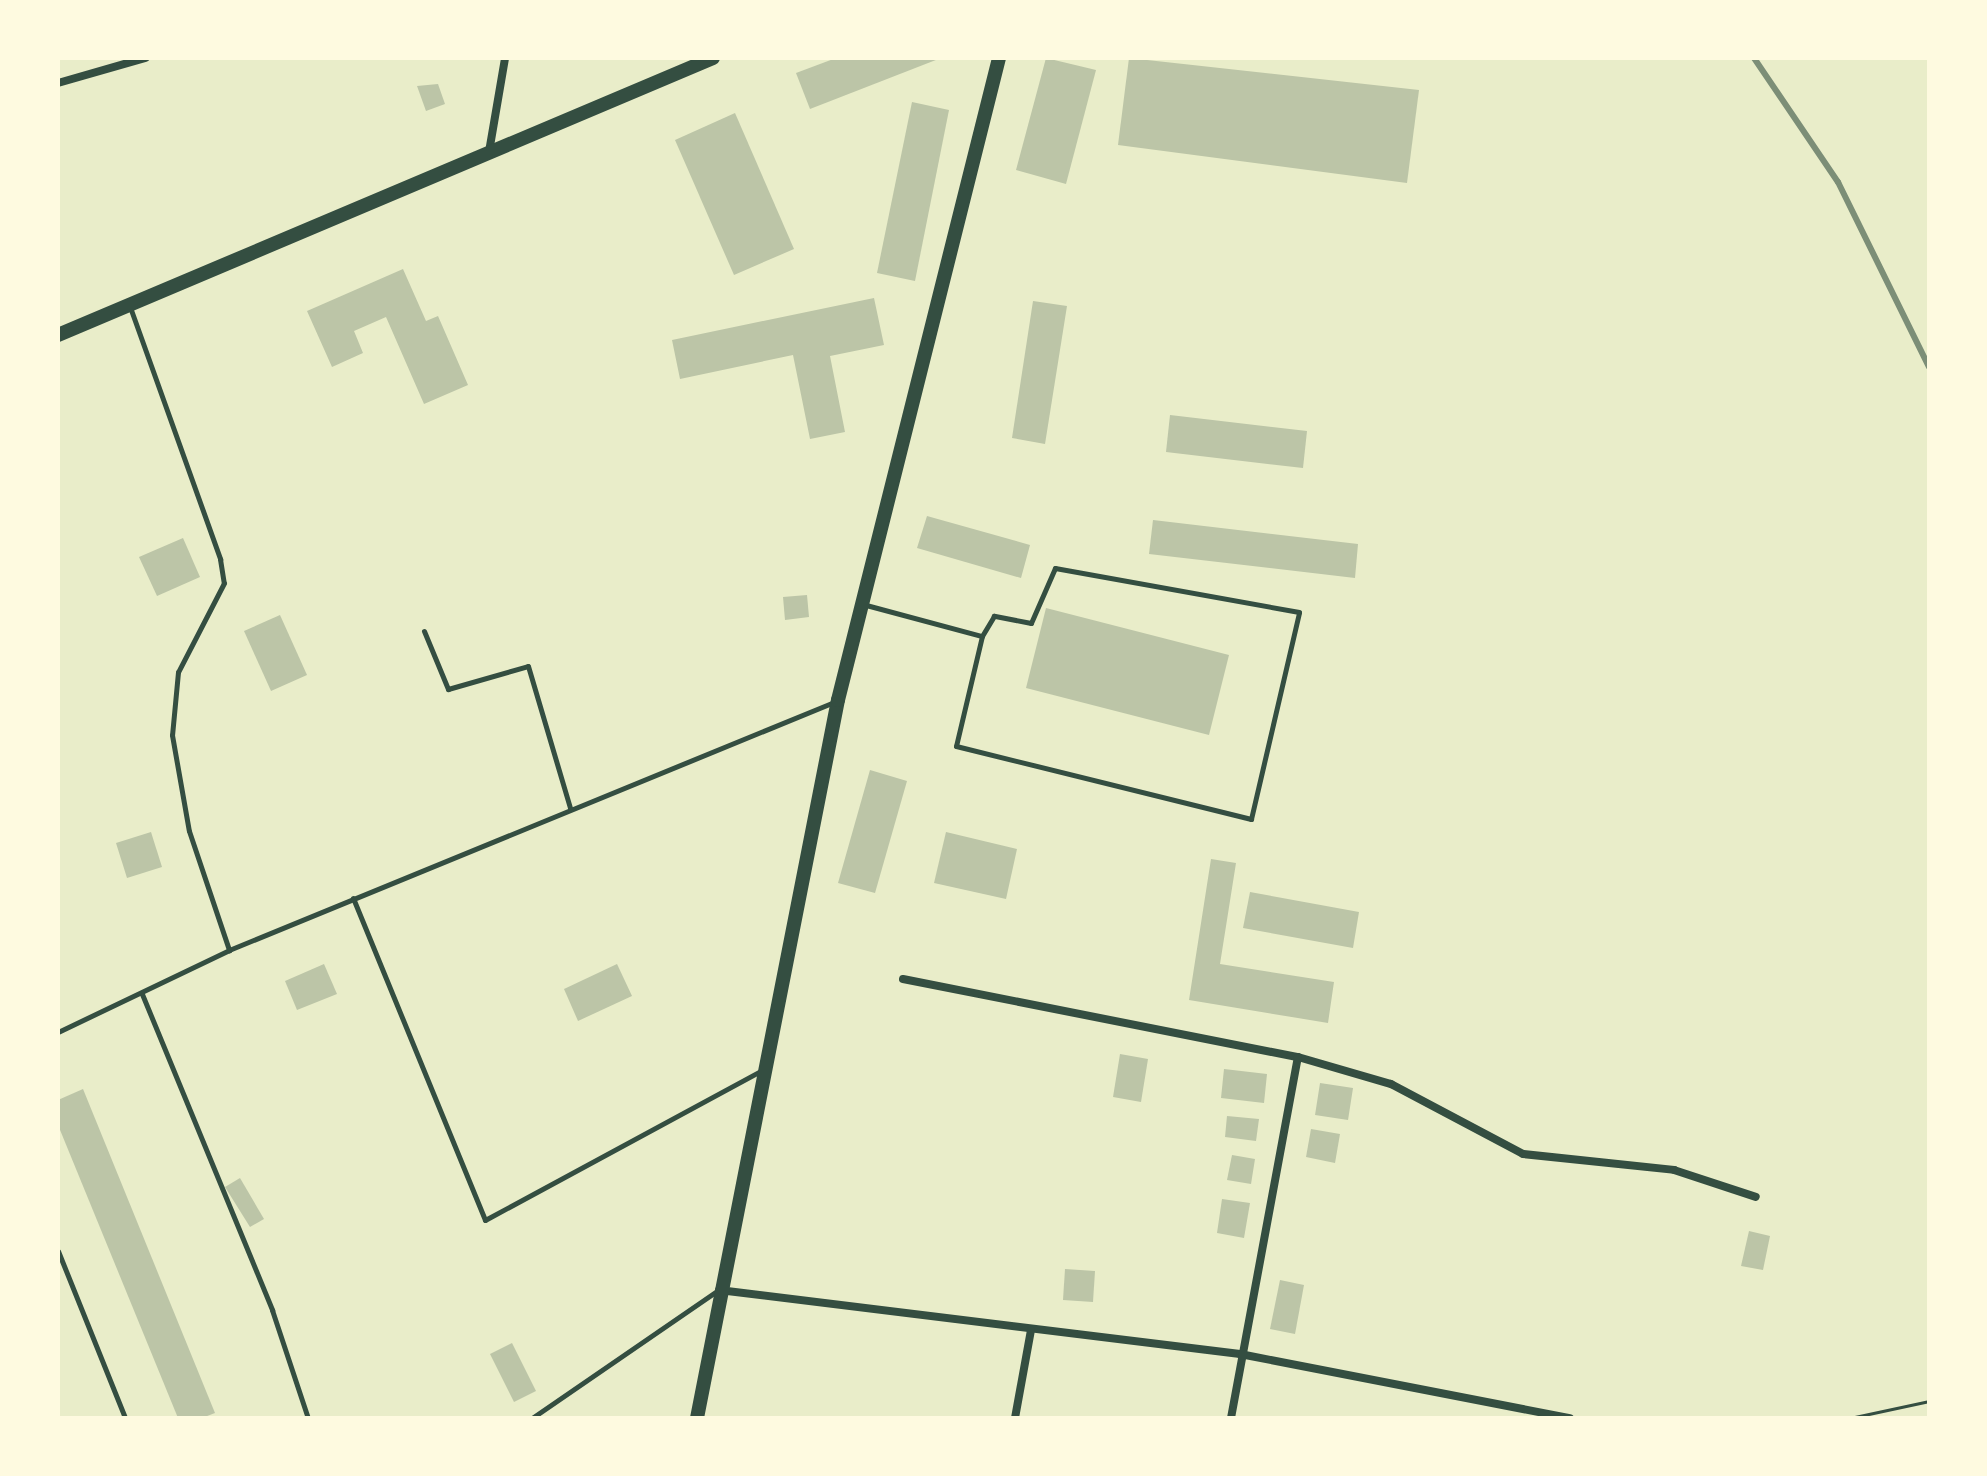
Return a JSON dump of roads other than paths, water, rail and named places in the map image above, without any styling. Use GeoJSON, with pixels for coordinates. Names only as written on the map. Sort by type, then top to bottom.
{"type":"FeatureCollection","features":[{"type":"Feature","properties":{"kind":"main road"},"geometry":{"type":"LineString","coordinates":[[58,335],[713,58]]}},
{"type":"Feature","properties":{"kind":"main road"},"geometry":{"type":"LineString","coordinates":[[697,1418],[760,1071],[838,700],[866,605],[999,58]]}},
{"type":"Feature","properties":{"kind":"street"},"geometry":{"type":"LineString","coordinates":[[58,83],[145,58]]}},
{"type":"Feature","properties":{"kind":"street"},"geometry":{"type":"LineString","coordinates":[[489,153],[505,58]]}},
{"type":"Feature","properties":{"kind":"street"},"geometry":{"type":"LineString","coordinates":[[903,979],[1298,1057],[1391,1084],[1523,1154],[1674,1170],[1756,1197]]}},
{"type":"Feature","properties":{"kind":"street"},"geometry":{"type":"LineString","coordinates":[[1231,1418],[1240,1354],[1298,1057]]}},
{"type":"Feature","properties":{"kind":"street"},"geometry":{"type":"LineString","coordinates":[[718,1290],[1240,1354],[1570,1418]]}},
{"type":"Feature","properties":{"kind":"street"},"geometry":{"type":"LineString","coordinates":[[1015,1418],[1031,1330]]}},
{"type":"Feature","properties":{"kind":"lane"},"geometry":{"type":"LineString","coordinates":[[129,306],[220,559],[224,583],[178,672],[172,735],[189,831],[229,950]]}},
{"type":"Feature","properties":{"kind":"lane"},"geometry":{"type":"LineString","coordinates":[[1055,568],[1299,612],[1251,819],[956,746],[982,636],[994,616],[1031,623],[1055,568]]}},
{"type":"Feature","properties":{"kind":"lane"},"geometry":{"type":"LineString","coordinates":[[866,605],[982,636]]}},
{"type":"Feature","properties":{"kind":"lane"},"geometry":{"type":"LineString","coordinates":[[424,631],[448,689],[528,666],[570,808]]}},
{"type":"Feature","properties":{"kind":"lane"},"geometry":{"type":"LineString","coordinates":[[58,1032],[229,950],[838,700]]}},
{"type":"Feature","properties":{"kind":"lane"},"geometry":{"type":"LineString","coordinates":[[353,898],[485,1220],[760,1071]]}},
{"type":"Feature","properties":{"kind":"lane"},"geometry":{"type":"LineString","coordinates":[[142,994],[272,1310],[308,1418]]}},
{"type":"Feature","properties":{"kind":"lane"},"geometry":{"type":"LineString","coordinates":[[58,1251],[125,1418]]}},
{"type":"Feature","properties":{"kind":"lane"},"geometry":{"type":"LineString","coordinates":[[532,1418],[718,1290]]}},
{"type":"Feature","properties":{"kind":"railway"},"geometry":{"type":"LineString","coordinates":[[1754,58],[1838,182],[1929,367]]}}]}
